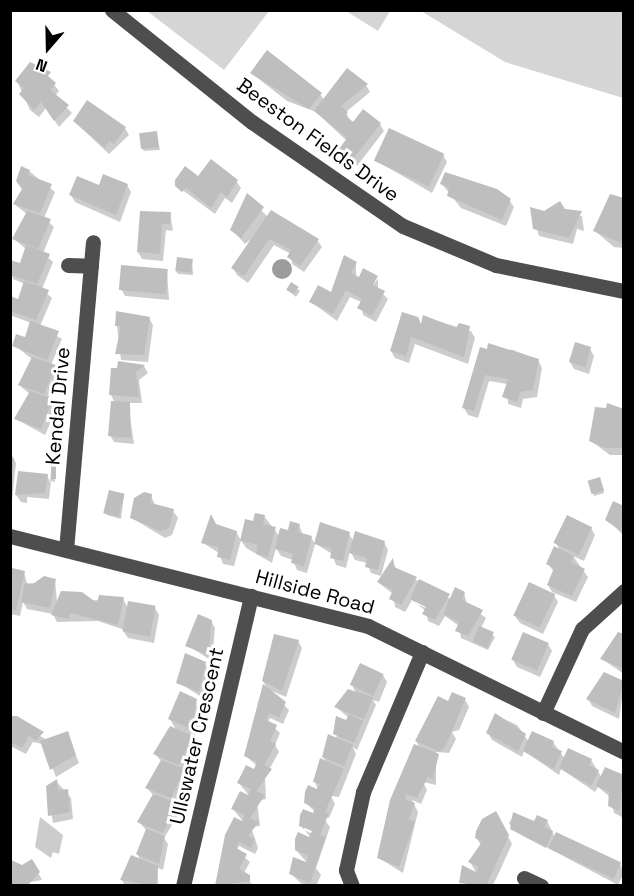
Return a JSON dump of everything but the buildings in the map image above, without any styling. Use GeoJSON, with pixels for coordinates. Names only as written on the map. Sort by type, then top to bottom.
{"type":"FeatureCollection","features":[{"type":"Feature","properties":{"kind":"street","name":"Beeston Fields Drive"},"geometry":{"type":"LineString","coordinates":[[112,10],[252,122],[403,226],[496,265],[624,291]]}},
{"type":"Feature","properties":{"kind":"street","name":"Kendal Drive"},"geometry":{"type":"LineString","coordinates":[[66,550],[93,242]]}},
{"type":"Feature","properties":{"kind":"street"},"geometry":{"type":"LineString","coordinates":[[68,265],[91,266]]}},
{"type":"Feature","properties":{"kind":"street","name":"Hillside Road"},"geometry":{"type":"LineString","coordinates":[[10,536],[368,626],[624,752]]}},
{"type":"Feature","properties":{"kind":"street"},"geometry":{"type":"LineString","coordinates":[[543,713],[582,629],[624,591]]}},
{"type":"Feature","properties":{"kind":"street","name":"Ullswater Crescent"},"geometry":{"type":"LineString","coordinates":[[183,885],[251,596]]}},
{"type":"Feature","properties":{"kind":"street"},"geometry":{"type":"LineString","coordinates":[[352,885],[346,870],[363,792],[422,652]]}},
{"type":"Feature","properties":{"kind":"street"},"geometry":{"type":"LineString","coordinates":[[524,878],[541,885]]}},
{"type":"Feature","properties":{"kind":"shaded area"},"geometry":{"type":"Polygon","coordinates":[[[147,11],[269,11],[224,70],[147,11]]]}},
{"type":"Feature","properties":{"kind":"shaded area"},"geometry":{"type":"Polygon","coordinates":[[[346,11],[390,11],[378,31],[346,11]]]}},
{"type":"Feature","properties":{"kind":"shaded area"},"geometry":{"type":"Polygon","coordinates":[[[421,11],[623,11],[623,98],[505,62],[421,11]]]}},
{"type":"Feature","properties":{"kind":"shaded area"},"geometry":{"type":"Polygon","coordinates":[[[282,259],[289,262],[292,269],[289,276],[282,279],[275,276],[272,269],[275,262],[282,259]]]}}]}
